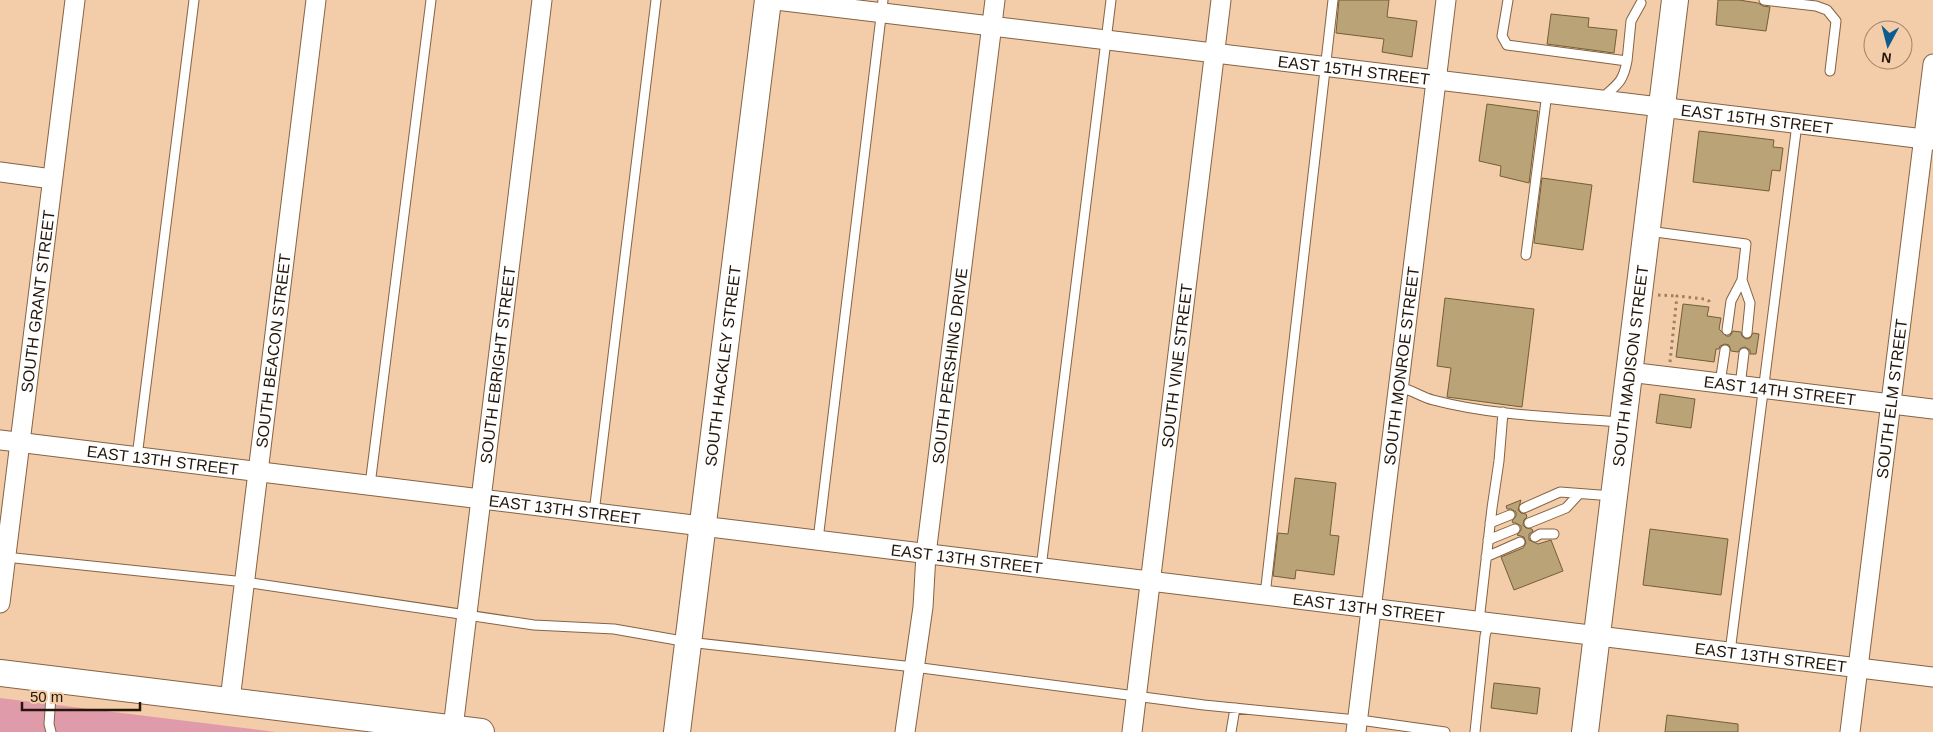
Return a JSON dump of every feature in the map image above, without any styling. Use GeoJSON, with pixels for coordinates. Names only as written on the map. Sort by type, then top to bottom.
{"type":"FeatureCollection","features":[{"type":"Feature","properties":{"kind":"main road","name":"SOUTH HACKLEY STREET"},"geometry":{"type":"LineString","coordinates":[[677,732],[704,527],[768,0]]}},
{"type":"Feature","properties":{"kind":"main road","name":"SOUTH MADISON STREET"},"geometry":{"type":"LineString","coordinates":[[1585,732],[1676,0]]}},
{"type":"Feature","properties":{"kind":"main road"},"geometry":{"type":"LineString","coordinates":[[0,673],[481,732]]}},
{"type":"Feature","properties":{"kind":"street","name":"SOUTH GRANT STREET"},"geometry":{"type":"LineString","coordinates":[[0,603],[3,557],[75,0]]}},
{"type":"Feature","properties":{"kind":"street","name":"SOUTH BEACON STREET"},"geometry":{"type":"LineString","coordinates":[[230,700],[316,0]]}},
{"type":"Feature","properties":{"kind":"street","name":"SOUTH EBRIGHT STREET"},"geometry":{"type":"LineString","coordinates":[[453,728],[542,0]]}},
{"type":"Feature","properties":{"kind":"street","name":"EAST 15TH STREET"},"geometry":{"type":"LineString","coordinates":[[776,0],[882,6],[991,25],[1928,139]]}},
{"type":"Feature","properties":{"kind":"street","name":"SOUTH PERSHING DRIVE"},"geometry":{"type":"LineString","coordinates":[[905,732],[922,607],[926,554],[994,0]]}},
{"type":"Feature","properties":{"kind":"street","name":"SOUTH VINE STREET"},"geometry":{"type":"LineString","coordinates":[[1132,732],[1221,0]]}},
{"type":"Feature","properties":{"kind":"street","name":"SOUTH MONROE STREET"},"geometry":{"type":"LineString","coordinates":[[1356,726],[1446,0]]}},
{"type":"Feature","properties":{"kind":"street","name":"SOUTH ELM STREET"},"geometry":{"type":"LineString","coordinates":[[1850,732],[1889,403],[1928,139],[1933,64]]}},
{"type":"Feature","properties":{"kind":"street"},"geometry":{"type":"LineString","coordinates":[[0,172],[52,179]]}},
{"type":"Feature","properties":{"kind":"street","name":"EAST 14TH STREET"},"geometry":{"type":"LineString","coordinates":[[1629,372],[1933,409]]}},
{"type":"Feature","properties":{"kind":"street","name":"EAST 13TH STREET"},"geometry":{"type":"LineString","coordinates":[[0,440],[1933,677]]}},
{"type":"Feature","properties":{"kind":"lane"},"geometry":{"type":"LineString","coordinates":[[137,457],[194,0]]}},
{"type":"Feature","properties":{"kind":"lane"},"geometry":{"type":"LineString","coordinates":[[370,485],[431,0]]}},
{"type":"Feature","properties":{"kind":"lane"},"geometry":{"type":"LineString","coordinates":[[594,513],[656,0]]}},
{"type":"Feature","properties":{"kind":"lane"},"geometry":{"type":"LineString","coordinates":[[1041,568],[1111,0]]}},
{"type":"Feature","properties":{"kind":"lane"},"geometry":{"type":"LineString","coordinates":[[1266,595],[1333,0]]}},
{"type":"Feature","properties":{"kind":"lane"},"geometry":{"type":"LineString","coordinates":[[1508,0],[1502,36],[1507,45],[1626,61]]}},
{"type":"Feature","properties":{"kind":"lane"},"geometry":{"type":"LineString","coordinates":[[1764,0],[1816,6],[1827,10],[1836,21],[1830,71]]}},
{"type":"Feature","properties":{"kind":"lane"},"geometry":{"type":"LineString","coordinates":[[1600,100],[1620,83],[1624,75],[1631,21],[1641,3]]}},
{"type":"Feature","properties":{"kind":"lane"},"geometry":{"type":"LineString","coordinates":[[818,540],[882,6]]}},
{"type":"Feature","properties":{"kind":"lane"},"geometry":{"type":"LineString","coordinates":[[1526,255],[1547,93]]}},
{"type":"Feature","properties":{"kind":"lane"},"geometry":{"type":"LineString","coordinates":[[1730,652],[1797,124]]}},
{"type":"Feature","properties":{"kind":"lane"},"geometry":{"type":"LineString","coordinates":[[1648,231],[1746,244],[1742,280],[1731,301],[1727,330]]}},
{"type":"Feature","properties":{"kind":"lane"},"geometry":{"type":"LineString","coordinates":[[1742,280],[1750,303],[1747,333]]}},
{"type":"Feature","properties":{"kind":"lane"},"geometry":{"type":"LineString","coordinates":[[1720,383],[1725,350]]}},
{"type":"Feature","properties":{"kind":"lane"},"geometry":{"type":"LineString","coordinates":[[1740,386],[1744,353]]}},
{"type":"Feature","properties":{"kind":"lane"},"geometry":{"type":"LineString","coordinates":[[1398,387],[1411,390],[1431,400],[1503,412],[1623,422]]}},
{"type":"Feature","properties":{"kind":"lane"},"geometry":{"type":"LineString","coordinates":[[1475,732],[1485,636],[1486,557],[1500,461],[1503,412]]}},
{"type":"Feature","properties":{"kind":"lane"},"geometry":{"type":"LineString","coordinates":[[1524,508],[1560,492],[1613,496]]}},
{"type":"Feature","properties":{"kind":"lane"},"geometry":{"type":"LineString","coordinates":[[1530,523],[1566,508],[1579,494]]}},
{"type":"Feature","properties":{"kind":"lane"},"geometry":{"type":"LineString","coordinates":[[1490,523],[1510,514]]}},
{"type":"Feature","properties":{"kind":"lane"},"geometry":{"type":"LineString","coordinates":[[1488,540],[1515,529]]}},
{"type":"Feature","properties":{"kind":"lane"},"geometry":{"type":"LineString","coordinates":[[1535,537],[1540,534],[1554,534]]}},
{"type":"Feature","properties":{"kind":"lane"},"geometry":{"type":"LineString","coordinates":[[1486,557],[1520,542]]}},
{"type":"Feature","properties":{"kind":"lane"},"geometry":{"type":"LineString","coordinates":[[3,557],[245,582],[534,625],[614,629],[688,642],[914,667],[1234,708],[1356,726],[1445,732]]}},
{"type":"Feature","properties":{"kind":"lane"},"geometry":{"type":"LineString","coordinates":[[51,732],[49,724],[52,679]]}},
{"type":"Feature","properties":{"kind":"lane"},"geometry":{"type":"LineString","coordinates":[[1231,732],[1234,708]]}},
{"type":"Feature","properties":{"kind":"path"},"geometry":{"type":"LineString","coordinates":[[1658,295],[1705,299],[1710,304]]}},
{"type":"Feature","properties":{"kind":"path"},"geometry":{"type":"LineString","coordinates":[[1670,362],[1677,296]]}},
{"type":"Feature","properties":{"kind":"shaded area"},"geometry":{"type":"Polygon","coordinates":[[[0,698],[276,732],[0,732],[0,698]]]}},
{"type":"Feature","properties":{"kind":"building"},"geometry":{"type":"Polygon","coordinates":[[[1339,0],[1389,0],[1387,17],[1417,21],[1412,57],[1382,52],[1384,39],[1336,33],[1339,0]]]}},
{"type":"Feature","properties":{"kind":"building"},"geometry":{"type":"Polygon","coordinates":[[[1718,0],[1739,0],[1770,7],[1766,31],[1716,25],[1718,0]]]}},
{"type":"Feature","properties":{"kind":"building"},"geometry":{"type":"Polygon","coordinates":[[[1551,14],[1589,18],[1588,27],[1617,30],[1614,53],[1547,44],[1551,14]]]}},
{"type":"Feature","properties":{"kind":"building"},"geometry":{"type":"Polygon","coordinates":[[[1487,104],[1538,111],[1529,183],[1500,176],[1501,166],[1479,161],[1487,104]]]}},
{"type":"Feature","properties":{"kind":"building"},"geometry":{"type":"Polygon","coordinates":[[[1699,131],[1774,140],[1773,147],[1783,148],[1780,171],[1772,170],[1769,191],[1693,182],[1699,131]]]}},
{"type":"Feature","properties":{"kind":"building"},"geometry":{"type":"Polygon","coordinates":[[[1542,178],[1592,185],[1583,250],[1534,243],[1542,178]]]}},
{"type":"Feature","properties":{"kind":"building"},"geometry":{"type":"Polygon","coordinates":[[[1445,298],[1534,309],[1522,407],[1447,397],[1451,368],[1437,366],[1445,298]]]}},
{"type":"Feature","properties":{"kind":"building"},"geometry":{"type":"Polygon","coordinates":[[[1683,304],[1709,307],[1707,316],[1721,318],[1719,329],[1726,336],[1730,336],[1733,331],[1741,332],[1742,336],[1746,339],[1750,338],[1753,333],[1759,334],[1756,354],[1750,354],[1750,350],[1745,347],[1741,348],[1738,352],[1731,351],[1729,345],[1725,344],[1716,349],[1714,362],[1676,357],[1683,304]]]}},
{"type":"Feature","properties":{"kind":"building"},"geometry":{"type":"Polygon","coordinates":[[[1660,394],[1695,399],[1691,428],[1656,423],[1660,394]]]}},
{"type":"Feature","properties":{"kind":"building"},"geometry":{"type":"Polygon","coordinates":[[[1295,478],[1336,483],[1330,535],[1339,536],[1334,575],[1296,570],[1295,579],[1273,576],[1278,533],[1288,534],[1295,478]]]}},
{"type":"Feature","properties":{"kind":"building"},"geometry":{"type":"Polygon","coordinates":[[[1521,500],[1518,510],[1526,514],[1527,517],[1523,525],[1533,531],[1529,534],[1529,540],[1538,544],[1551,540],[1563,571],[1514,590],[1501,557],[1523,548],[1526,543],[1524,537],[1517,535],[1521,530],[1521,526],[1512,521],[1516,516],[1516,512],[1507,509],[1506,506],[1521,500]]]}},
{"type":"Feature","properties":{"kind":"building"},"geometry":{"type":"Polygon","coordinates":[[[1650,529],[1728,539],[1721,595],[1643,585],[1650,529]]]}},
{"type":"Feature","properties":{"kind":"building"},"geometry":{"type":"Polygon","coordinates":[[[1494,683],[1540,688],[1537,714],[1491,708],[1494,683]]]}},
{"type":"Feature","properties":{"kind":"building"},"geometry":{"type":"Polygon","coordinates":[[[1667,715],[1738,724],[1738,732],[1665,732],[1667,715]]]}}]}
